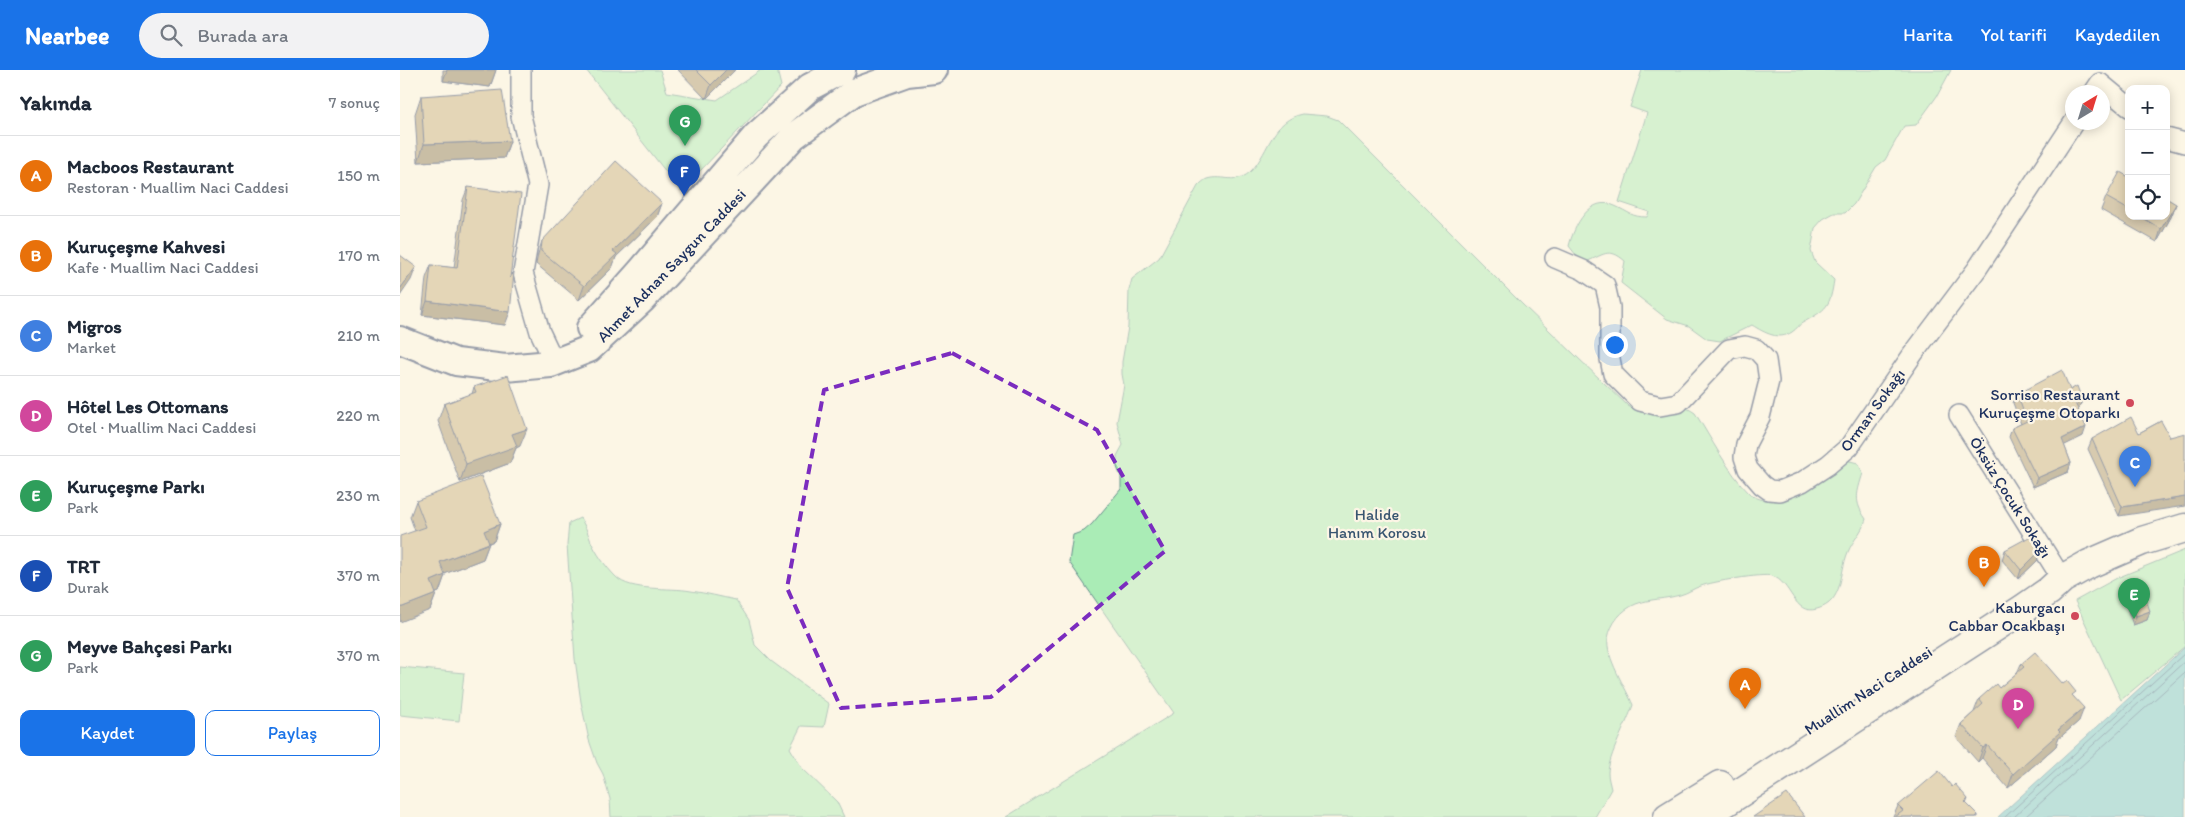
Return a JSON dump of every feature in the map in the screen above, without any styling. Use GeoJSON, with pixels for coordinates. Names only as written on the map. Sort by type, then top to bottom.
{"type":"FeatureCollection","features":[{"type":"Feature","properties":{"kind":"main road","name":"Ahmet Adnan Saygun Caddesi"},"geometry":{"type":"LineString","coordinates":[[400,340],[492,355],[549,350],[571,344],[583,335],[640,272],[756,136],[810,87],[842,70]]}},
{"type":"Feature","properties":{"kind":"main road","name":"Ahmet Adnan Saygun Caddesi"},"geometry":{"type":"LineString","coordinates":[[400,340],[456,362],[505,368],[551,364],[589,349],[642,300],[794,136],[854,92],[907,73],[934,70]]}},
{"type":"Feature","properties":{"kind":"main road","name":"Muallim Naci Caddesi"},"geometry":{"type":"LineString","coordinates":[[1703,817],[2035,586],[2042,582],[2062,578],[2119,550],[2185,528]]}},
{"type":"Feature","properties":{"kind":"main road","name":"Muallim Naci Caddesi"},"geometry":{"type":"LineString","coordinates":[[1668,817],[1884,690]]}},
{"type":"Feature","properties":{"kind":"street"},"geometry":{"type":"LineString","coordinates":[[521,70],[521,116],[538,185],[523,273],[540,332],[549,350]]}},
{"type":"Feature","properties":{"kind":"street"},"geometry":{"type":"LineString","coordinates":[[2110,96],[2125,105]]}},
{"type":"Feature","properties":{"kind":"street","name":"Orman Sokağı"},"geometry":{"type":"LineString","coordinates":[[1555,258],[1583,270],[1606,285],[1610,307],[1610,360],[1613,374],[1640,401],[1660,406],[1678,403],[1729,350],[1744,346],[1756,349],[1766,360],[1769,381],[1760,417],[1746,444],[1744,457],[1748,469],[1762,485],[1769,490],[1780,491],[1802,482],[1828,465],[1849,447],[1913,354],[1977,269],[2069,130]]}},
{"type":"Feature","properties":{"kind":"street"},"geometry":{"type":"LineString","coordinates":[[2170,139],[2185,143]]}},
{"type":"Feature","properties":{"kind":"street","name":"Öksüz Çocuk Sokağı"},"geometry":{"type":"LineString","coordinates":[[1959,415],[2062,578]]}},
{"type":"Feature","properties":{"kind":"highlighted area"},"geometry":{"type":"Polygon","coordinates":[[[952,353],[1097,430],[1165,551],[991,697],[841,708],[787,588],[824,390],[952,353]]]}},
{"type":"Feature","properties":{"kind":"green space"},"geometry":{"type":"Polygon","coordinates":[[[586,70],[660,70],[667,92],[717,100],[761,70],[777,70],[781,86],[681,191],[586,70]]]}},
{"type":"Feature","properties":{"kind":"green space"},"geometry":{"type":"Polygon","coordinates":[[[1642,70],[1951,70],[1937,96],[1916,125],[1904,126],[1885,160],[1876,167],[1854,204],[1845,213],[1834,213],[1823,219],[1815,228],[1811,251],[1815,262],[1834,280],[1829,302],[1823,310],[1787,335],[1772,335],[1752,325],[1720,341],[1707,339],[1689,326],[1667,319],[1621,283],[1625,261],[1619,256],[1610,253],[1585,262],[1569,246],[1579,221],[1584,214],[1598,204],[1606,203],[1634,215],[1647,217],[1649,212],[1619,202],[1647,113],[1630,107],[1642,70]]]}},
{"type":"Feature","properties":{"kind":"green space","name":"Halide Hanım Korosu"},"geometry":{"type":"Polygon","coordinates":[[[1303,114],[1327,116],[1338,120],[1523,305],[1628,406],[1647,413],[1677,406],[1695,413],[1727,465],[1741,485],[1751,495],[1765,500],[1779,498],[1799,489],[1846,460],[1858,463],[1863,473],[1857,497],[1859,507],[1866,519],[1848,552],[1839,586],[1832,600],[1826,605],[1809,610],[1797,603],[1779,579],[1767,575],[1737,578],[1707,584],[1680,595],[1636,604],[1621,613],[1612,627],[1608,638],[1608,646],[1613,663],[1633,705],[1614,749],[1609,766],[1608,775],[1611,789],[1595,817],[1006,817],[1174,713],[1069,562],[1073,535],[1084,531],[1092,524],[1121,489],[1117,456],[1123,445],[1117,422],[1124,385],[1122,362],[1128,327],[1129,290],[1132,279],[1159,258],[1198,186],[1203,181],[1213,178],[1235,179],[1246,175],[1258,162],[1284,122],[1303,114]]]}},
{"type":"Feature","properties":{"kind":"green space"},"geometry":{"type":"Polygon","coordinates":[[[580,518],[601,559],[622,582],[641,587],[691,591],[736,600],[749,620],[755,645],[771,661],[829,704],[824,727],[801,726],[790,748],[802,768],[837,802],[844,817],[611,817],[610,799],[603,774],[589,740],[575,659],[567,545],[569,523],[580,518]]]}},
{"type":"Feature","properties":{"kind":"green space"},"geometry":{"type":"Polygon","coordinates":[[[2185,550],[2185,646],[2121,700],[2075,601],[2117,578],[2185,550]]]}},
{"type":"Feature","properties":{"kind":"green space"},"geometry":{"type":"Polygon","coordinates":[[[400,667],[464,673],[459,721],[400,715],[400,667]]]}},
{"type":"Feature","properties":{"kind":"water"},"geometry":{"type":"Polygon","coordinates":[[[2185,647],[2185,817],[1998,817],[2185,647]]]}},
{"type":"Feature","properties":{"kind":"building"},"geometry":{"type":"Polygon","coordinates":[[[696,70],[726,70],[711,85],[696,70]]]}},
{"type":"Feature","properties":{"kind":"building"},"geometry":{"type":"Polygon","coordinates":[[[502,90],[510,141],[424,144],[421,96],[502,90]]]}},
{"type":"Feature","properties":{"kind":"building"},"geometry":{"type":"Polygon","coordinates":[[[616,161],[662,203],[613,251],[617,254],[584,286],[541,251],[542,241],[616,161]]]}},
{"type":"Feature","properties":{"kind":"building"},"geometry":{"type":"Polygon","coordinates":[[[2120,172],[2125,175],[2125,208],[2106,197],[2120,172]]]}},
{"type":"Feature","properties":{"kind":"building"},"geometry":{"type":"Polygon","coordinates":[[[468,187],[521,194],[510,278],[514,272],[510,312],[427,301],[431,265],[457,268],[468,187]]]}},
{"type":"Feature","properties":{"kind":"building"},"geometry":{"type":"Polygon","coordinates":[[[2170,200],[2176,204],[2170,214],[2170,200]]]}},
{"type":"Feature","properties":{"kind":"building"},"geometry":{"type":"Polygon","coordinates":[[[2146,220],[2166,220],[2161,229],[2146,220]]]}},
{"type":"Feature","properties":{"kind":"building"},"geometry":{"type":"Polygon","coordinates":[[[400,255],[416,267],[400,289],[400,255]]]}},
{"type":"Feature","properties":{"kind":"building"},"geometry":{"type":"Polygon","coordinates":[[[2062,370],[2070,390],[2077,386],[2082,400],[2075,403],[2086,427],[2062,439],[2071,463],[2037,478],[2012,428],[2027,421],[2017,394],[2062,370]]]}},
{"type":"Feature","properties":{"kind":"building"},"geometry":{"type":"Polygon","coordinates":[[[508,375],[527,429],[512,434],[517,446],[466,464],[444,404],[476,392],[474,387],[508,375]]]}},
{"type":"Feature","properties":{"kind":"building"},"geometry":{"type":"Polygon","coordinates":[[[2131,417],[2139,433],[2161,421],[2170,437],[2185,433],[2185,497],[2122,507],[2092,439],[2131,417]]]}},
{"type":"Feature","properties":{"kind":"building"},"geometry":{"type":"Polygon","coordinates":[[[481,476],[500,524],[484,531],[489,543],[440,562],[445,575],[431,581],[436,594],[400,608],[400,536],[426,527],[416,501],[481,476]]]}},
{"type":"Feature","properties":{"kind":"building"},"geometry":{"type":"Polygon","coordinates":[[[2029,537],[2032,538],[2040,551],[2021,570],[2005,550],[2029,537]]]}},
{"type":"Feature","properties":{"kind":"building"},"geometry":{"type":"Polygon","coordinates":[[[2138,577],[2150,611],[2136,616],[2124,582],[2138,577]]]}},
{"type":"Feature","properties":{"kind":"building"},"geometry":{"type":"Polygon","coordinates":[[[2035,652],[2063,684],[2067,681],[2076,692],[2072,695],[2084,708],[2058,730],[2060,732],[2013,774],[1987,745],[1983,748],[1961,724],[1983,704],[1979,699],[1996,684],[1999,688],[2024,667],[2021,664],[2035,652]]]}},
{"type":"Feature","properties":{"kind":"building"},"geometry":{"type":"Polygon","coordinates":[[[1939,771],[1952,787],[1955,784],[1968,799],[1965,802],[1978,815],[1976,817],[1895,817],[1903,811],[1898,806],[1939,771]]]}},
{"type":"Feature","properties":{"kind":"building"},"geometry":{"type":"Polygon","coordinates":[[[1787,794],[1805,817],[1753,817],[1787,794]]]}},
{"type":"Feature","properties":{"kind":"place","name":"Meyve Bahçesi Parkı"},"geometry":{"type":"Point","coordinates":[685,146]}},
{"type":"Feature","properties":{"kind":"place","name":"TRT"},"geometry":{"type":"Point","coordinates":[684,196]}},
{"type":"Feature","properties":{"kind":"place","name":"Sorriso Restaurant Kuruçeşme Otoparkı"},"geometry":{"type":"Point","coordinates":[2130,403]}},
{"type":"Feature","properties":{"kind":"place","name":"Migros"},"geometry":{"type":"Point","coordinates":[2135,487]}},
{"type":"Feature","properties":{"kind":"place","name":"Kuruçeşme Kahvesi"},"geometry":{"type":"Point","coordinates":[1984,587]}},
{"type":"Feature","properties":{"kind":"place","name":"Kaburgacı Cabbar Ocakbaşı"},"geometry":{"type":"Point","coordinates":[2075,616]}},
{"type":"Feature","properties":{"kind":"place","name":"Kuruçeşme Parkı"},"geometry":{"type":"Point","coordinates":[2134,619]}},
{"type":"Feature","properties":{"kind":"place","name":"Macboos Restaurant"},"geometry":{"type":"Point","coordinates":[1745,709]}},
{"type":"Feature","properties":{"kind":"place","name":"Hôtel Les Ottomans"},"geometry":{"type":"Point","coordinates":[2018,729]}}]}
